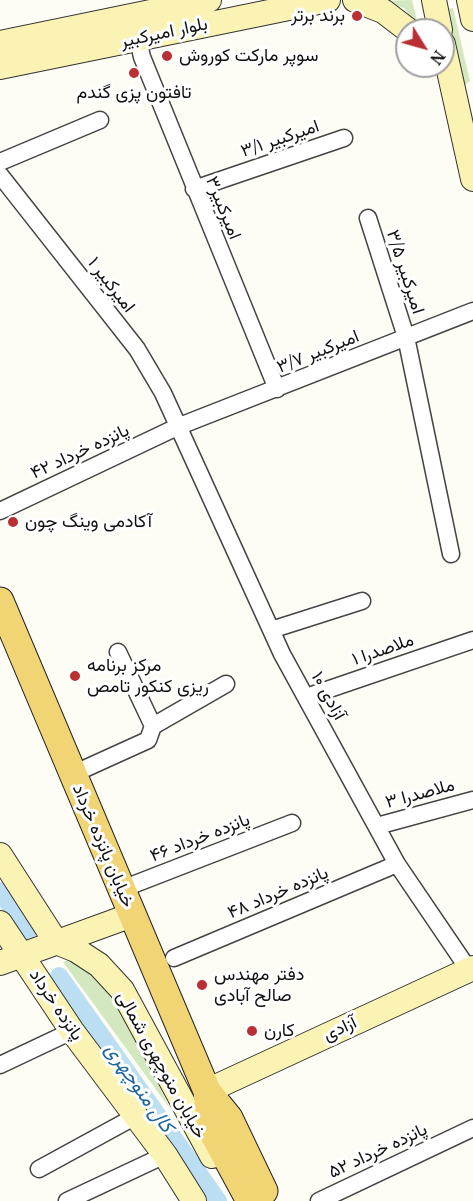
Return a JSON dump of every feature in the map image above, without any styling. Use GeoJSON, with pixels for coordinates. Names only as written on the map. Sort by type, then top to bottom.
{"type":"FeatureCollection","features":[{"type":"Feature","properties":{"kind":"main road","name":"بلوار امیرکبیر"},"geometry":{"type":"LineString","coordinates":[[1,40],[197,8],[328,0]]}},
{"type":"Feature","properties":{"kind":"main road"},"geometry":{"type":"LineString","coordinates":[[355,0],[383,11],[395,20]]}},
{"type":"Feature","properties":{"kind":"main road"},"geometry":{"type":"LineString","coordinates":[[434,0],[438,18]]}},
{"type":"Feature","properties":{"kind":"main road"},"geometry":{"type":"LineString","coordinates":[[469,0],[473,19]]}},
{"type":"Feature","properties":{"kind":"main road","name":"بلوار امیرکبیر"},"geometry":{"type":"LineString","coordinates":[[0,68],[138,39],[197,8]]}},
{"type":"Feature","properties":{"kind":"main road"},"geometry":{"type":"LineString","coordinates":[[446,78],[460,95]]}},
{"type":"Feature","properties":{"kind":"main road"},"geometry":{"type":"LineString","coordinates":[[454,78],[460,95],[473,179]]}},
{"type":"Feature","properties":{"kind":"main road","name":"خیابان پانزده خرداد"},"geometry":{"type":"LineString","coordinates":[[0,601],[6,630],[73,774],[207,1091],[229,1118],[269,1201]]}},
{"type":"Feature","properties":{"kind":"main road"},"geometry":{"type":"LineString","coordinates":[[0,855],[57,942]]}},
{"type":"Feature","properties":{"kind":"main road"},"geometry":{"type":"LineString","coordinates":[[0,963],[132,915]]}},
{"type":"Feature","properties":{"kind":"main road"},"geometry":{"type":"LineString","coordinates":[[0,923],[23,955]]}},
{"type":"Feature","properties":{"kind":"main road","name":"خیابان منوچهری شمالی"},"geometry":{"type":"LineString","coordinates":[[57,942],[76,950],[99,965],[122,990],[230,1189],[248,1201]]}},
{"type":"Feature","properties":{"kind":"main road","name":"پانزده خرداد"},"geometry":{"type":"LineString","coordinates":[[23,955],[72,1031],[165,1155],[194,1201]]}},
{"type":"Feature","properties":{"kind":"main road","name":"آزادی"},"geometry":{"type":"LineString","coordinates":[[207,1091],[472,971]]}},
{"type":"Feature","properties":{"kind":"main road","name":"خیابان پانزده خرداد"},"geometry":{"type":"LineString","coordinates":[[207,1091],[211,1129],[248,1201]]}},
{"type":"Feature","properties":{"kind":"street","name":"امیرکبیر۳"},"geometry":{"type":"LineString","coordinates":[[138,39],[142,57],[194,189],[277,390]]}},
{"type":"Feature","properties":{"kind":"street"},"geometry":{"type":"LineString","coordinates":[[0,162],[100,120]]}},
{"type":"Feature","properties":{"kind":"street","name":"امیرکبیر ۳/۱"},"geometry":{"type":"LineString","coordinates":[[194,189],[344,138]]}},
{"type":"Feature","properties":{"kind":"street","name":"امیرکبیر ۱"},"geometry":{"type":"LineString","coordinates":[[0,175],[137,349],[162,393],[177,427]]}},
{"type":"Feature","properties":{"kind":"street","name":"امیرکبیر ۳/۵"},"geometry":{"type":"LineString","coordinates":[[368,218],[406,337],[451,554]]}},
{"type":"Feature","properties":{"kind":"street","name":"امیرکبیر ۳/۷"},"geometry":{"type":"LineString","coordinates":[[177,427],[277,390],[473,311]]}},
{"type":"Feature","properties":{"kind":"street","name":"پانزده خرداد ۴۲"},"geometry":{"type":"LineString","coordinates":[[0,511],[177,427]]}},
{"type":"Feature","properties":{"kind":"street","name":"آزادی ۱۰"},"geometry":{"type":"LineString","coordinates":[[177,427],[271,630],[306,697],[397,864],[472,971]]}},
{"type":"Feature","properties":{"kind":"street"},"geometry":{"type":"LineString","coordinates":[[271,630],[362,601]]}},
{"type":"Feature","properties":{"kind":"street","name":"ملاصدرا ۱"},"geometry":{"type":"LineString","coordinates":[[306,697],[473,640]]}},
{"type":"Feature","properties":{"kind":"street"},"geometry":{"type":"LineString","coordinates":[[118,652],[153,726]]}},
{"type":"Feature","properties":{"kind":"street"},"geometry":{"type":"LineString","coordinates":[[73,774],[148,740],[153,726],[226,684]]}},
{"type":"Feature","properties":{"kind":"street","name":"ملاصدرا ۳"},"geometry":{"type":"LineString","coordinates":[[377,826],[473,800]]}},
{"type":"Feature","properties":{"kind":"street","name":"پانزده خرداد ۴۶"},"geometry":{"type":"LineString","coordinates":[[122,889],[292,823]]}},
{"type":"Feature","properties":{"kind":"street","name":"پانزده خرداد ۴۸"},"geometry":{"type":"LineString","coordinates":[[174,958],[397,864]]}},
{"type":"Feature","properties":{"kind":"street"},"geometry":{"type":"LineString","coordinates":[[0,1065],[72,1031]]}},
{"type":"Feature","properties":{"kind":"street"},"geometry":{"type":"LineString","coordinates":[[39,1169],[136,1116]]}},
{"type":"Feature","properties":{"kind":"street","name":"پانزده خرداد ۵۲"},"geometry":{"type":"LineString","coordinates":[[319,1201],[473,1128]]}},
{"type":"Feature","properties":{"kind":"street"},"geometry":{"type":"LineString","coordinates":[[67,1201],[165,1155]]}},
{"type":"Feature","properties":{"kind":"green space"},"geometry":{"type":"Polygon","coordinates":[[[412,0],[416,18],[412,18],[404,8],[376,1],[412,0]]]}},
{"type":"Feature","properties":{"kind":"green space"},"geometry":{"type":"Polygon","coordinates":[[[453,8],[470,81],[465,85],[461,85],[455,61],[455,18],[444,18],[442,10],[453,8]]]}},
{"type":"Feature","properties":{"kind":"green space"},"geometry":{"type":"Polygon","coordinates":[[[75,957],[107,983],[171,1110],[63,962],[75,957]]]}},
{"type":"Feature","properties":{"kind":"waterway","name":"کال منوچهری"},"geometry":{"type":"LineString","coordinates":[[0,891],[28,931]]}},
{"type":"Feature","properties":{"kind":"waterway","name":"کال منوچهری"},"geometry":{"type":"LineString","coordinates":[[59,976],[218,1201]]}},
{"type":"Feature","properties":{"kind":"place","name":"برند برتر"},"geometry":{"type":"Point","coordinates":[357,16]}},
{"type":"Feature","properties":{"kind":"place","name":"سوپر مارکت کوروش"},"geometry":{"type":"Point","coordinates":[167,56]}},
{"type":"Feature","properties":{"kind":"place","name":"تافتون پزی گندم"},"geometry":{"type":"Point","coordinates":[134,73]}},
{"type":"Feature","properties":{"kind":"place","name":"آکادمی وینگ چون"},"geometry":{"type":"Point","coordinates":[13,522]}},
{"type":"Feature","properties":{"kind":"place","name":"مرکز برنامه ریزی کنکور تامص"},"geometry":{"type":"Point","coordinates":[75,676]}},
{"type":"Feature","properties":{"kind":"place","name":"دفتر مهندس صالح آبادی"},"geometry":{"type":"Point","coordinates":[202,985]}},
{"type":"Feature","properties":{"kind":"place","name":"کارن"},"geometry":{"type":"Point","coordinates":[252,1031]}}]}
